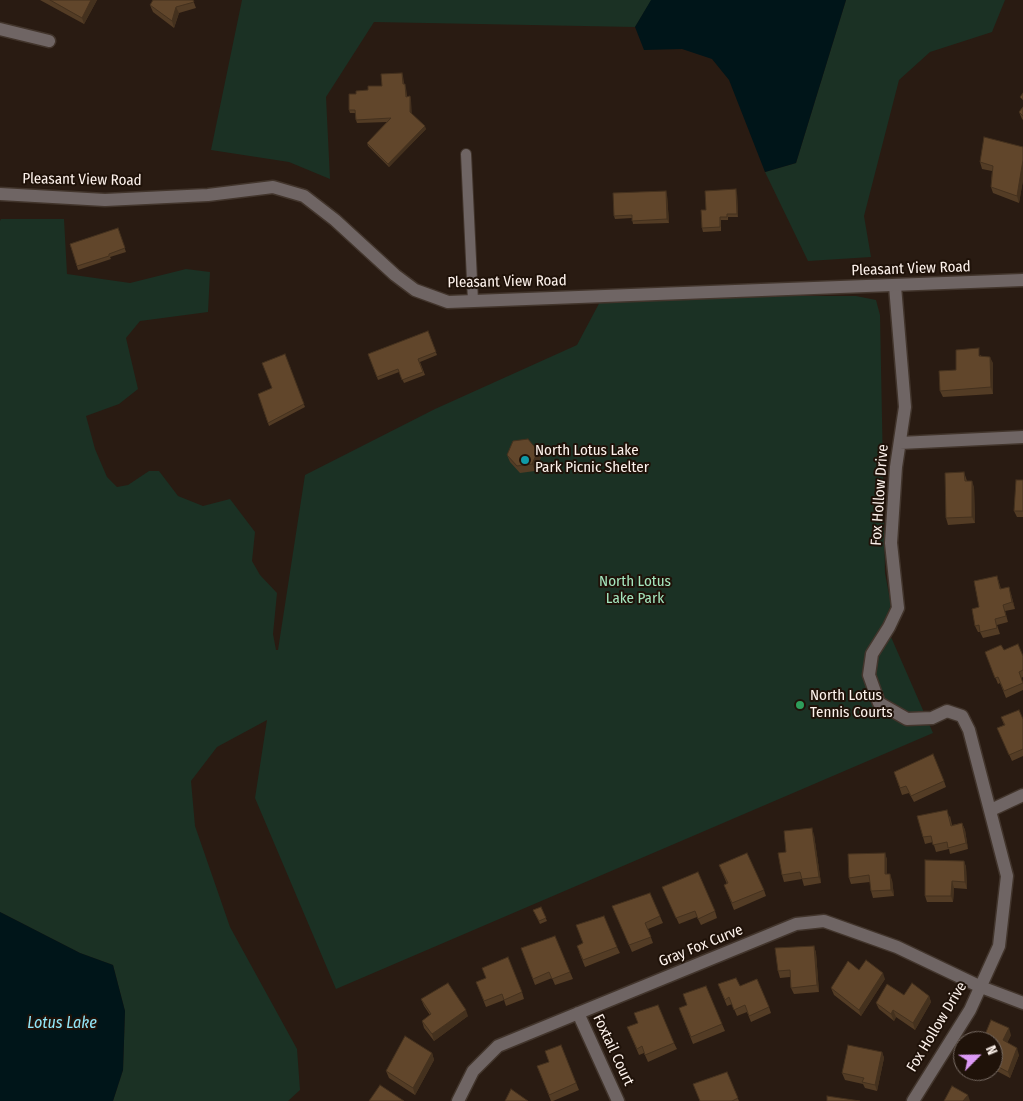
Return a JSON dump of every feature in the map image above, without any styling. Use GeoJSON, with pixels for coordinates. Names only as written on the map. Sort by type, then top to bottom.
{"type":"FeatureCollection","features":[{"type":"Feature","properties":{"kind":"street"},"geometry":{"type":"LineString","coordinates":[[0,30],[49,42]]}},
{"type":"Feature","properties":{"kind":"street","name":"Pleasant View Road"},"geometry":{"type":"LineString","coordinates":[[0,194],[105,200],[208,195],[274,187],[304,196],[335,220],[395,276],[415,290],[448,302],[1023,280]]}},
{"type":"Feature","properties":{"kind":"street","name":"Fox Hollow Drive"},"geometry":{"type":"LineString","coordinates":[[895,286],[905,407],[896,467],[891,543],[898,608],[872,654],[869,675],[880,703],[907,719],[932,718],[947,711],[962,716],[969,730],[1007,876],[999,946],[970,1010],[913,1101]]}},
{"type":"Feature","properties":{"kind":"street"},"geometry":{"type":"LineString","coordinates":[[900,443],[1023,437]]}},
{"type":"Feature","properties":{"kind":"street"},"geometry":{"type":"LineString","coordinates":[[991,810],[1023,795]]}},
{"type":"Feature","properties":{"kind":"street","name":"Gray Fox Curve"},"geometry":{"type":"LineString","coordinates":[[458,1101],[473,1072],[498,1046],[796,924],[824,921],[897,947],[980,986],[1023,1003]]}},
{"type":"Feature","properties":{"kind":"street","name":"Foxtail Court"},"geometry":{"type":"LineString","coordinates":[[578,1014],[618,1101]]}},
{"type":"Feature","properties":{"kind":"lane"},"geometry":{"type":"LineString","coordinates":[[466,154],[473,301]]}},
{"type":"Feature","properties":{"kind":"green space"},"geometry":{"type":"Polygon","coordinates":[[[242,0],[651,1],[635,27],[374,22],[326,97],[330,179],[289,162],[211,150],[242,0]]]}},
{"type":"Feature","properties":{"kind":"green space"},"geometry":{"type":"Polygon","coordinates":[[[846,0],[1005,0],[992,32],[930,52],[899,80],[864,216],[871,257],[808,261],[765,172],[796,163],[846,0]]]}},
{"type":"Feature","properties":{"kind":"green space","name":"North Lotus Lake Park"},"geometry":{"type":"Polygon","coordinates":[[[1,219],[64,219],[67,274],[130,283],[186,269],[210,272],[208,312],[140,321],[126,338],[138,389],[119,404],[86,416],[95,449],[107,477],[117,487],[128,485],[149,471],[159,471],[178,496],[203,506],[230,499],[255,532],[252,561],[260,575],[277,593],[273,634],[276,650],[278,650],[305,475],[435,409],[577,345],[603,296],[856,296],[876,300],[880,315],[885,573],[891,605],[884,621],[933,733],[336,989],[255,798],[267,720],[217,747],[191,781],[195,826],[230,927],[297,1049],[300,1090],[288,1101],[113,1101],[123,1070],[125,1011],[113,965],[80,953],[0,912],[1,219]]]}},
{"type":"Feature","properties":{"kind":"water"},"geometry":{"type":"Polygon","coordinates":[[[651,0],[846,0],[796,163],[765,172],[729,80],[712,59],[682,49],[644,50],[635,27],[651,0]]]}},
{"type":"Feature","properties":{"kind":"water","name":"Lotus Lake"},"geometry":{"type":"Polygon","coordinates":[[[0,912],[80,953],[113,965],[125,1011],[123,1070],[113,1101],[0,1101],[0,912]]]}},
{"type":"Feature","properties":{"kind":"building"},"geometry":{"type":"Polygon","coordinates":[[[50,0],[91,0],[82,18],[50,0]]]}},
{"type":"Feature","properties":{"kind":"building"},"geometry":{"type":"Polygon","coordinates":[[[153,0],[193,0],[194,2],[176,7],[172,21],[150,5],[153,0]]]}},
{"type":"Feature","properties":{"kind":"building"},"geometry":{"type":"Polygon","coordinates":[[[402,73],[406,97],[410,96],[410,112],[425,126],[388,164],[367,143],[391,118],[356,120],[355,110],[349,110],[349,94],[368,90],[368,86],[382,86],[381,74],[402,73]]]}},
{"type":"Feature","properties":{"kind":"building"},"geometry":{"type":"Polygon","coordinates":[[[1023,107],[1023,116],[1019,112],[1023,107]]]}},
{"type":"Feature","properties":{"kind":"building"},"geometry":{"type":"Polygon","coordinates":[[[984,137],[1023,147],[1023,160],[1017,196],[991,187],[993,166],[980,162],[984,137]]]}},
{"type":"Feature","properties":{"kind":"building"},"geometry":{"type":"Polygon","coordinates":[[[736,189],[737,214],[727,214],[727,217],[720,217],[720,227],[702,228],[701,210],[706,210],[705,191],[736,189]]]}},
{"type":"Feature","properties":{"kind":"building"},"geometry":{"type":"Polygon","coordinates":[[[666,191],[667,219],[632,221],[632,215],[614,216],[613,193],[666,191]]]}},
{"type":"Feature","properties":{"kind":"building"},"geometry":{"type":"Polygon","coordinates":[[[118,228],[125,248],[109,254],[109,256],[77,266],[70,244],[118,228]]]}},
{"type":"Feature","properties":{"kind":"building"},"geometry":{"type":"Polygon","coordinates":[[[428,331],[436,352],[418,359],[423,372],[402,380],[398,369],[377,377],[368,354],[428,331]]]}},
{"type":"Feature","properties":{"kind":"building"},"geometry":{"type":"Polygon","coordinates":[[[979,348],[979,356],[990,357],[991,387],[940,391],[939,371],[956,370],[956,350],[979,348]]]}},
{"type":"Feature","properties":{"kind":"building"},"geometry":{"type":"Polygon","coordinates":[[[285,354],[304,404],[268,423],[258,394],[272,388],[262,363],[285,354]]]}},
{"type":"Feature","properties":{"kind":"building","name":"North Lotus Lake Park Picnic Shelter"},"geometry":{"type":"Polygon","coordinates":[[[528,439],[538,451],[532,464],[517,466],[507,455],[513,441],[528,439]]]}},
{"type":"Feature","properties":{"kind":"building"},"geometry":{"type":"Polygon","coordinates":[[[964,472],[965,481],[972,481],[972,517],[946,518],[945,473],[964,472]]]}},
{"type":"Feature","properties":{"kind":"building"},"geometry":{"type":"Polygon","coordinates":[[[1016,480],[1023,480],[1023,511],[1014,511],[1016,480]]]}},
{"type":"Feature","properties":{"kind":"building"},"geometry":{"type":"Polygon","coordinates":[[[997,576],[1000,589],[1009,587],[1012,602],[1003,605],[1006,616],[995,619],[997,628],[980,632],[979,625],[975,626],[972,609],[979,607],[974,581],[997,576]]]}},
{"type":"Feature","properties":{"kind":"building"},"geometry":{"type":"Polygon","coordinates":[[[1018,644],[1023,656],[1023,670],[1019,672],[1023,683],[1004,691],[998,677],[995,678],[985,652],[1001,645],[1004,650],[1018,644]]]}},
{"type":"Feature","properties":{"kind":"building"},"geometry":{"type":"Polygon","coordinates":[[[1019,710],[1023,719],[1023,749],[1009,755],[997,728],[1005,725],[1001,717],[1019,710]]]}},
{"type":"Feature","properties":{"kind":"building"},"geometry":{"type":"Polygon","coordinates":[[[933,754],[944,781],[911,796],[906,786],[900,788],[894,772],[933,754]]]}},
{"type":"Feature","properties":{"kind":"building"},"geometry":{"type":"Polygon","coordinates":[[[947,810],[951,826],[962,823],[966,843],[948,848],[947,842],[933,845],[931,836],[923,837],[917,816],[947,810]]]}},
{"type":"Feature","properties":{"kind":"building"},"geometry":{"type":"Polygon","coordinates":[[[812,828],[819,877],[802,879],[800,872],[782,875],[778,853],[786,852],[784,831],[812,828]]]}},
{"type":"Feature","properties":{"kind":"building"},"geometry":{"type":"Polygon","coordinates":[[[747,853],[764,890],[732,903],[724,885],[728,883],[719,865],[747,853]]]}},
{"type":"Feature","properties":{"kind":"building"},"geometry":{"type":"Polygon","coordinates":[[[885,853],[885,874],[890,874],[891,890],[871,891],[869,875],[849,878],[848,854],[885,853]]]}},
{"type":"Feature","properties":{"kind":"building"},"geometry":{"type":"Polygon","coordinates":[[[925,860],[964,861],[965,882],[952,881],[951,896],[925,896],[925,860]]]}},
{"type":"Feature","properties":{"kind":"building"},"geometry":{"type":"Polygon","coordinates":[[[698,872],[715,911],[698,919],[695,911],[676,918],[662,887],[698,872]]]}},
{"type":"Feature","properties":{"kind":"building"},"geometry":{"type":"Polygon","coordinates":[[[650,893],[660,916],[645,923],[651,937],[629,945],[612,906],[650,893]]]}},
{"type":"Feature","properties":{"kind":"building"},"geometry":{"type":"Polygon","coordinates":[[[541,907],[546,918],[539,921],[533,910],[541,907]]]}},
{"type":"Feature","properties":{"kind":"building"},"geometry":{"type":"Polygon","coordinates":[[[604,916],[617,947],[583,960],[577,946],[583,943],[576,925],[604,916]]]}},
{"type":"Feature","properties":{"kind":"building"},"geometry":{"type":"Polygon","coordinates":[[[555,936],[570,972],[552,979],[549,972],[533,979],[521,948],[555,936]]]}},
{"type":"Feature","properties":{"kind":"building"},"geometry":{"type":"Polygon","coordinates":[[[814,946],[817,985],[791,988],[790,970],[778,971],[775,948],[814,946]]]}},
{"type":"Feature","properties":{"kind":"building"},"geometry":{"type":"Polygon","coordinates":[[[508,957],[522,992],[504,1000],[502,994],[484,1001],[476,982],[486,978],[482,968],[508,957]]]}},
{"type":"Feature","properties":{"kind":"building"},"geometry":{"type":"Polygon","coordinates":[[[866,960],[883,973],[859,1010],[831,988],[848,961],[859,970],[866,960]]]}},
{"type":"Feature","properties":{"kind":"building"},"geometry":{"type":"Polygon","coordinates":[[[736,978],[740,986],[757,979],[769,1007],[749,1016],[745,1005],[734,1010],[729,997],[725,1000],[718,984],[736,978]]]}},
{"type":"Feature","properties":{"kind":"building"},"geometry":{"type":"Polygon","coordinates":[[[448,983],[466,1010],[432,1034],[422,1021],[431,1014],[421,999],[448,983]]]}},
{"type":"Feature","properties":{"kind":"building"},"geometry":{"type":"Polygon","coordinates":[[[912,983],[929,996],[913,1023],[893,1010],[891,1014],[876,1003],[887,984],[904,995],[912,983]]]}},
{"type":"Feature","properties":{"kind":"building"},"geometry":{"type":"Polygon","coordinates":[[[706,986],[722,1024],[691,1037],[679,1008],[687,1005],[683,994],[706,986]]]}},
{"type":"Feature","properties":{"kind":"building"},"geometry":{"type":"Polygon","coordinates":[[[658,1005],[674,1043],[645,1055],[642,1046],[637,1049],[627,1027],[638,1023],[634,1013],[658,1005]]]}},
{"type":"Feature","properties":{"kind":"building"},"geometry":{"type":"Polygon","coordinates":[[[991,1020],[1009,1028],[1003,1040],[1003,1031],[986,1031],[991,1020]]]}},
{"type":"Feature","properties":{"kind":"building"},"geometry":{"type":"Polygon","coordinates":[[[405,1036],[432,1053],[413,1088],[386,1071],[405,1036]]]}},
{"type":"Feature","properties":{"kind":"building"},"geometry":{"type":"Polygon","coordinates":[[[1003,1040],[1017,1048],[1008,1072],[1003,1069],[1003,1040]]]}},
{"type":"Feature","properties":{"kind":"building"},"geometry":{"type":"Polygon","coordinates":[[[561,1045],[576,1083],[549,1095],[537,1066],[549,1062],[545,1051],[561,1045]]]}},
{"type":"Feature","properties":{"kind":"building"},"geometry":{"type":"Polygon","coordinates":[[[848,1045],[882,1052],[875,1085],[862,1082],[864,1078],[842,1073],[848,1045]]]}},
{"type":"Feature","properties":{"kind":"building"},"geometry":{"type":"Polygon","coordinates":[[[727,1072],[738,1098],[732,1101],[700,1101],[693,1084],[727,1072]]]}},
{"type":"Feature","properties":{"kind":"building"},"geometry":{"type":"Polygon","coordinates":[[[380,1085],[404,1101],[369,1101],[380,1085]]]}},
{"type":"Feature","properties":{"kind":"building"},"geometry":{"type":"Polygon","coordinates":[[[952,1086],[968,1095],[963,1101],[944,1101],[952,1086]]]}},
{"type":"Feature","properties":{"kind":"building"},"geometry":{"type":"Polygon","coordinates":[[[511,1089],[528,1101],[505,1101],[511,1089]]]}},
{"type":"Feature","properties":{"kind":"building"},"geometry":{"type":"Polygon","coordinates":[[[827,1096],[860,1101],[827,1101],[827,1096]]]}},
{"type":"Feature","properties":{"kind":"place","name":"North Lotus Lake Park Picnic Shelter"},"geometry":{"type":"Point","coordinates":[525,460]}},
{"type":"Feature","properties":{"kind":"place","name":"North Lotus Tennis Courts"},"geometry":{"type":"Point","coordinates":[800,705]}}]}
